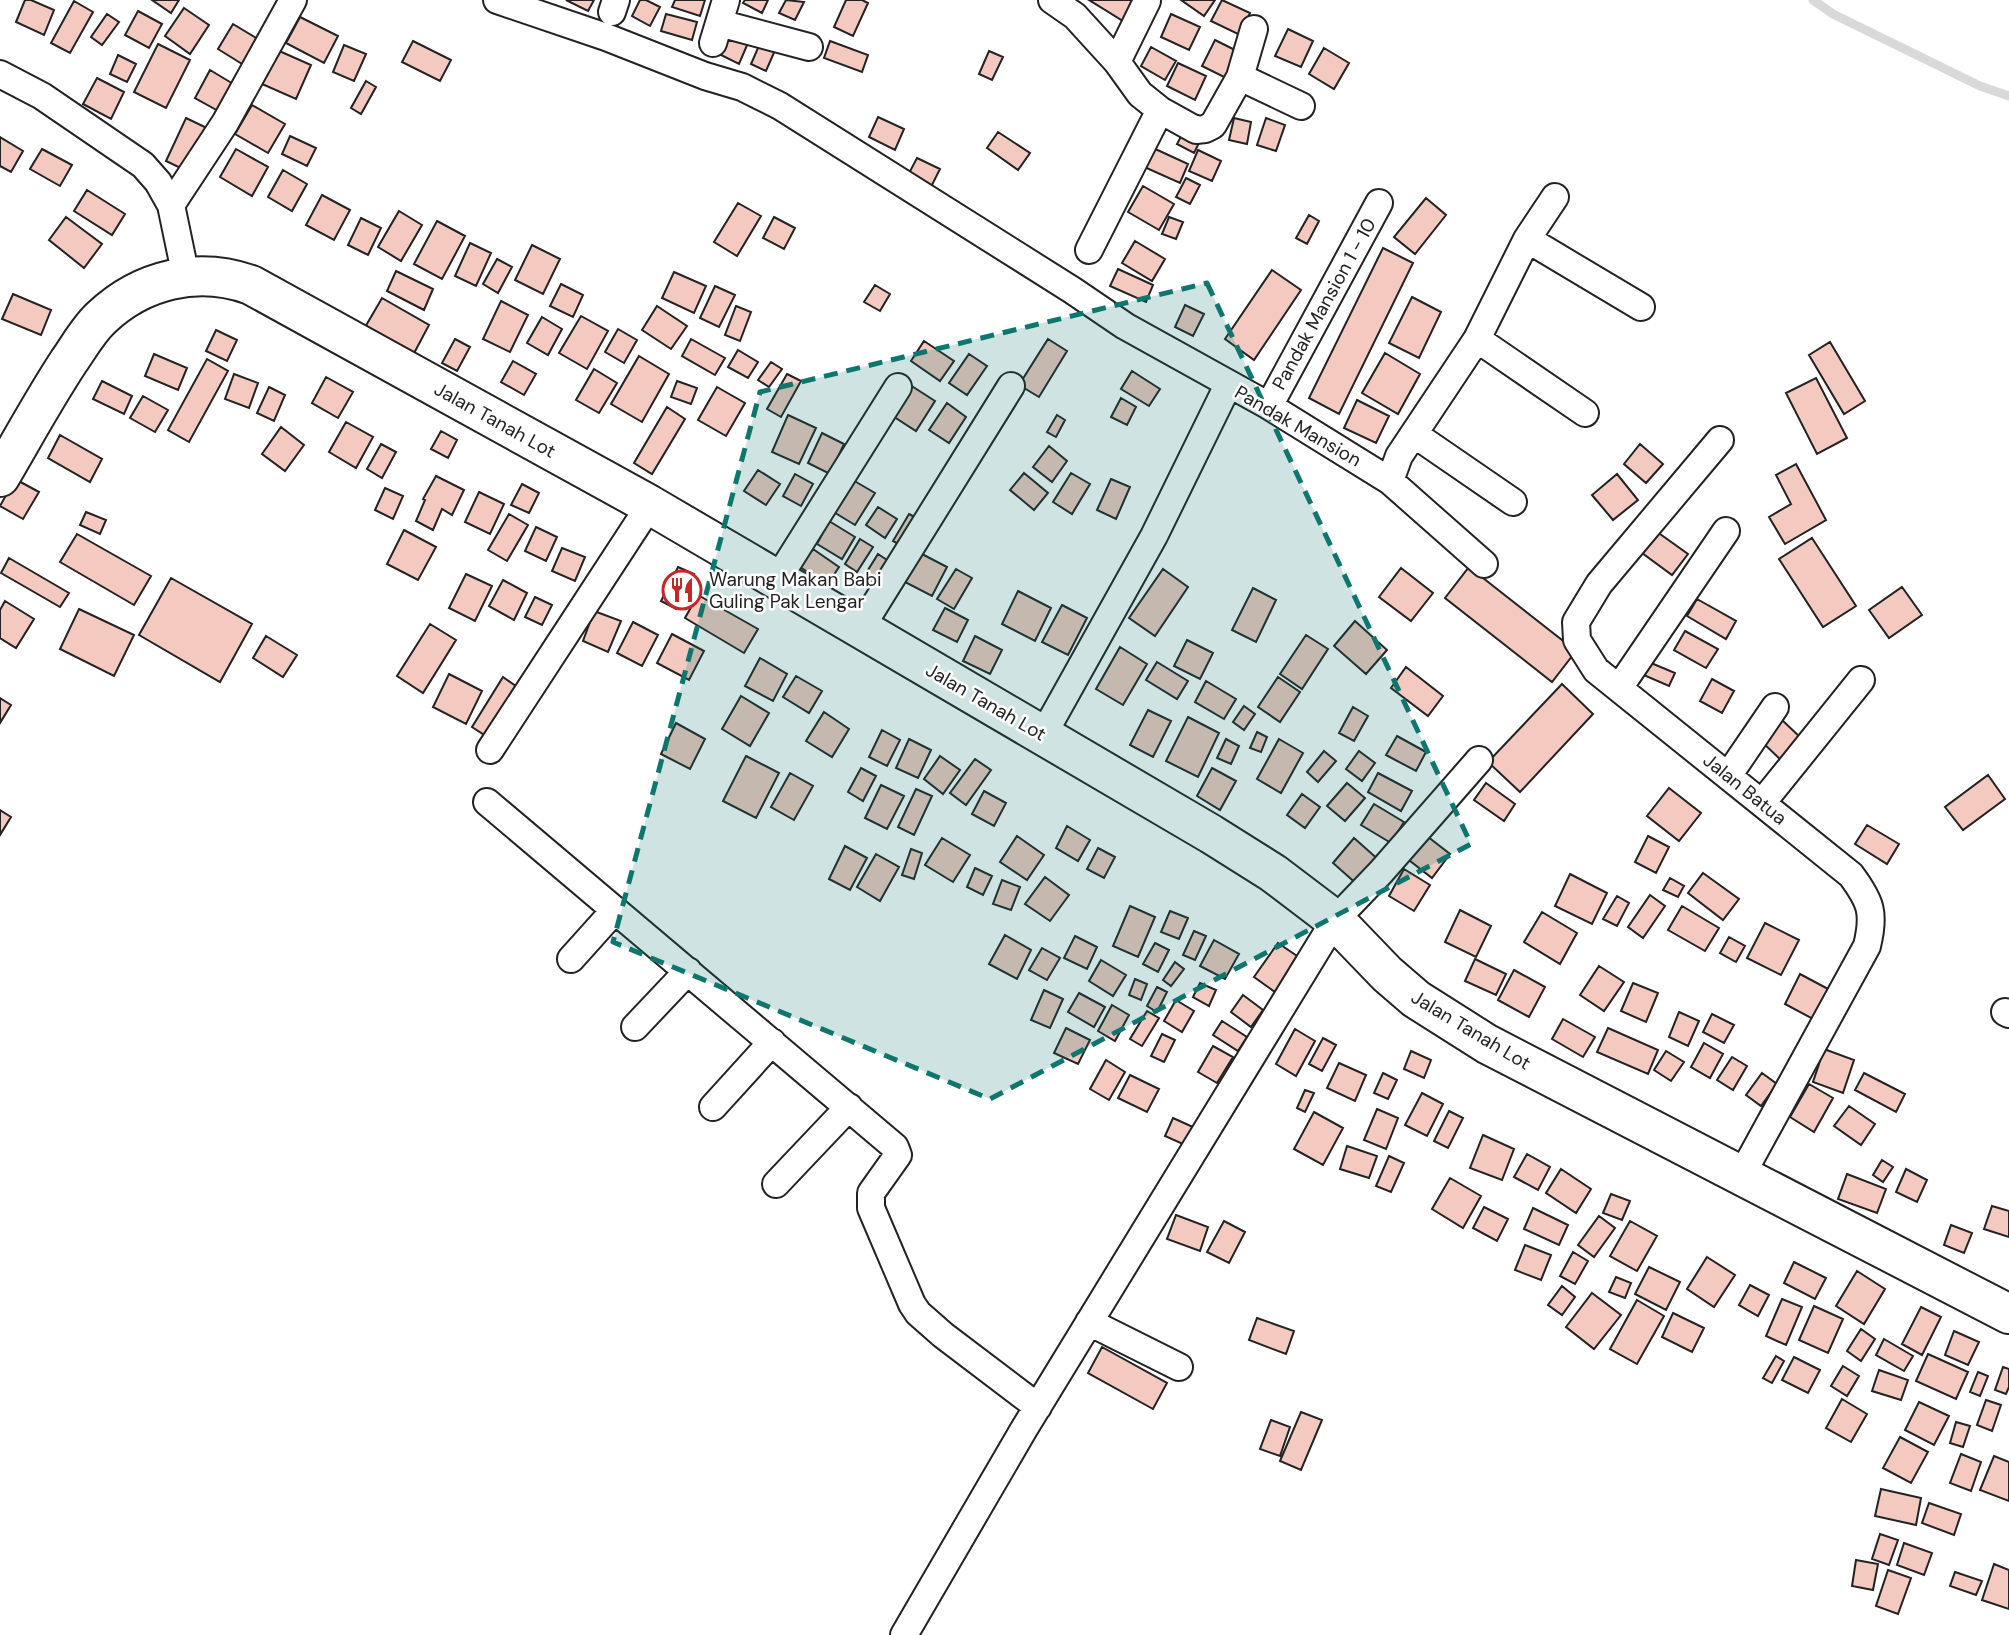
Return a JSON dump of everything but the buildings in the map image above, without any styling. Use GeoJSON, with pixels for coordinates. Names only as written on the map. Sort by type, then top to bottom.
{"type":"FeatureCollection","features":[{"type":"Feature","properties":{"kind":"main road","name":"Jalan Tanah Lot"},"geometry":{"type":"LineString","coordinates":[[0,477],[54,384],[101,318],[139,291],[163,281],[186,277],[226,278],[251,285],[649,505],[1273,873],[1335,920],[1387,974],[1437,1013],[1487,1044],[2009,1314]]}},
{"type":"Feature","properties":{"kind":"street"},"geometry":{"type":"LineString","coordinates":[[171,205],[225,123],[293,0]]}},
{"type":"Feature","properties":{"kind":"street"},"geometry":{"type":"LineString","coordinates":[[497,0],[742,87],[780,106],[1125,326],[1228,385]]}},
{"type":"Feature","properties":{"kind":"street"},"geometry":{"type":"LineString","coordinates":[[1052,0],[1074,16],[1117,62],[1140,94],[1160,110],[1196,130],[1213,125],[1240,78],[1254,29]]}},
{"type":"Feature","properties":{"kind":"street"},"geometry":{"type":"LineString","coordinates":[[1117,62],[1147,1]]}},
{"type":"Feature","properties":{"kind":"street"},"geometry":{"type":"LineString","coordinates":[[719,22],[809,47]]}},
{"type":"Feature","properties":{"kind":"street"},"geometry":{"type":"LineString","coordinates":[[0,74],[41,96],[143,165],[158,182],[171,205],[186,277]]}},
{"type":"Feature","properties":{"kind":"street"},"geometry":{"type":"LineString","coordinates":[[1240,78],[1301,106]]}},
{"type":"Feature","properties":{"kind":"street"},"geometry":{"type":"LineString","coordinates":[[1089,250],[1160,110]]}},
{"type":"Feature","properties":{"kind":"street"},"geometry":{"type":"LineString","coordinates":[[1390,481],[1399,456],[1477,339],[1527,239],[1555,197]]}},
{"type":"Feature","properties":{"kind":"street","name":"Pandak Mansion 1 - 10"},"geometry":{"type":"LineString","coordinates":[[1269,406],[1379,203]]}},
{"type":"Feature","properties":{"kind":"street"},"geometry":{"type":"LineString","coordinates":[[1527,239],[1641,307]]}},
{"type":"Feature","properties":{"kind":"street"},"geometry":{"type":"LineString","coordinates":[[1477,339],[1586,412]]}},
{"type":"Feature","properties":{"kind":"street","name":"Pandak Mansion"},"geometry":{"type":"LineString","coordinates":[[1043,735],[1154,536],[1228,385],[1269,406],[1390,481],[1485,564]]}},
{"type":"Feature","properties":{"kind":"street"},"geometry":{"type":"LineString","coordinates":[[860,629],[1011,386]]}},
{"type":"Feature","properties":{"kind":"street"},"geometry":{"type":"LineString","coordinates":[[777,580],[898,387]]}},
{"type":"Feature","properties":{"kind":"street"},"geometry":{"type":"LineString","coordinates":[[1414,434],[1513,502]]}},
{"type":"Feature","properties":{"kind":"street","name":"Jalan Batua"},"geometry":{"type":"LineString","coordinates":[[1720,440],[1599,584],[1576,622],[1577,640],[1596,670],[1852,875],[1864,892],[1871,909],[1872,923],[1867,946],[1741,1176]]}},
{"type":"Feature","properties":{"kind":"street"},"geometry":{"type":"LineString","coordinates":[[490,750],[649,505]]}},
{"type":"Feature","properties":{"kind":"street"},"geometry":{"type":"LineString","coordinates":[[1619,688],[1726,531]]}},
{"type":"Feature","properties":{"kind":"street"},"geometry":{"type":"LineString","coordinates":[[1762,803],[1861,680]]}},
{"type":"Feature","properties":{"kind":"street"},"geometry":{"type":"LineString","coordinates":[[1728,776],[1775,707]]}},
{"type":"Feature","properties":{"kind":"street"},"geometry":{"type":"LineString","coordinates":[[904,1635],[1089,1322],[1335,920],[1479,760]]}},
{"type":"Feature","properties":{"kind":"street"},"geometry":{"type":"LineString","coordinates":[[487,802],[889,1140],[898,1155],[871,1193],[872,1208],[912,1304],[943,1335],[1038,1407]]}},
{"type":"Feature","properties":{"kind":"street"},"geometry":{"type":"LineString","coordinates":[[572,959],[615,910]]}},
{"type":"Feature","properties":{"kind":"street"},"geometry":{"type":"LineString","coordinates":[[635,1027],[688,971]]}},
{"type":"Feature","properties":{"kind":"street"},"geometry":{"type":"LineString","coordinates":[[713,1107],[772,1042]]}},
{"type":"Feature","properties":{"kind":"street"},"geometry":{"type":"LineString","coordinates":[[776,1184],[849,1107]]}},
{"type":"Feature","properties":{"kind":"street"},"geometry":{"type":"LineString","coordinates":[[1089,1322],[1179,1367]]}},
{"type":"Feature","properties":{"kind":"highlighted area"},"geometry":{"type":"Polygon","coordinates":[[[1207,283],[1471,844],[990,1099],[613,942],[760,392],[1207,283]]]}},
{"type":"Feature","properties":{"kind":"waterway"},"geometry":{"type":"LineString","coordinates":[[1813,0],[1833,14],[1980,86],[2009,96]]}},
{"type":"Feature","properties":{"kind":"place","name":"Warung Makan Babi Guling Pak Lengar"},"geometry":{"type":"Point","coordinates":[682,590]}}]}
